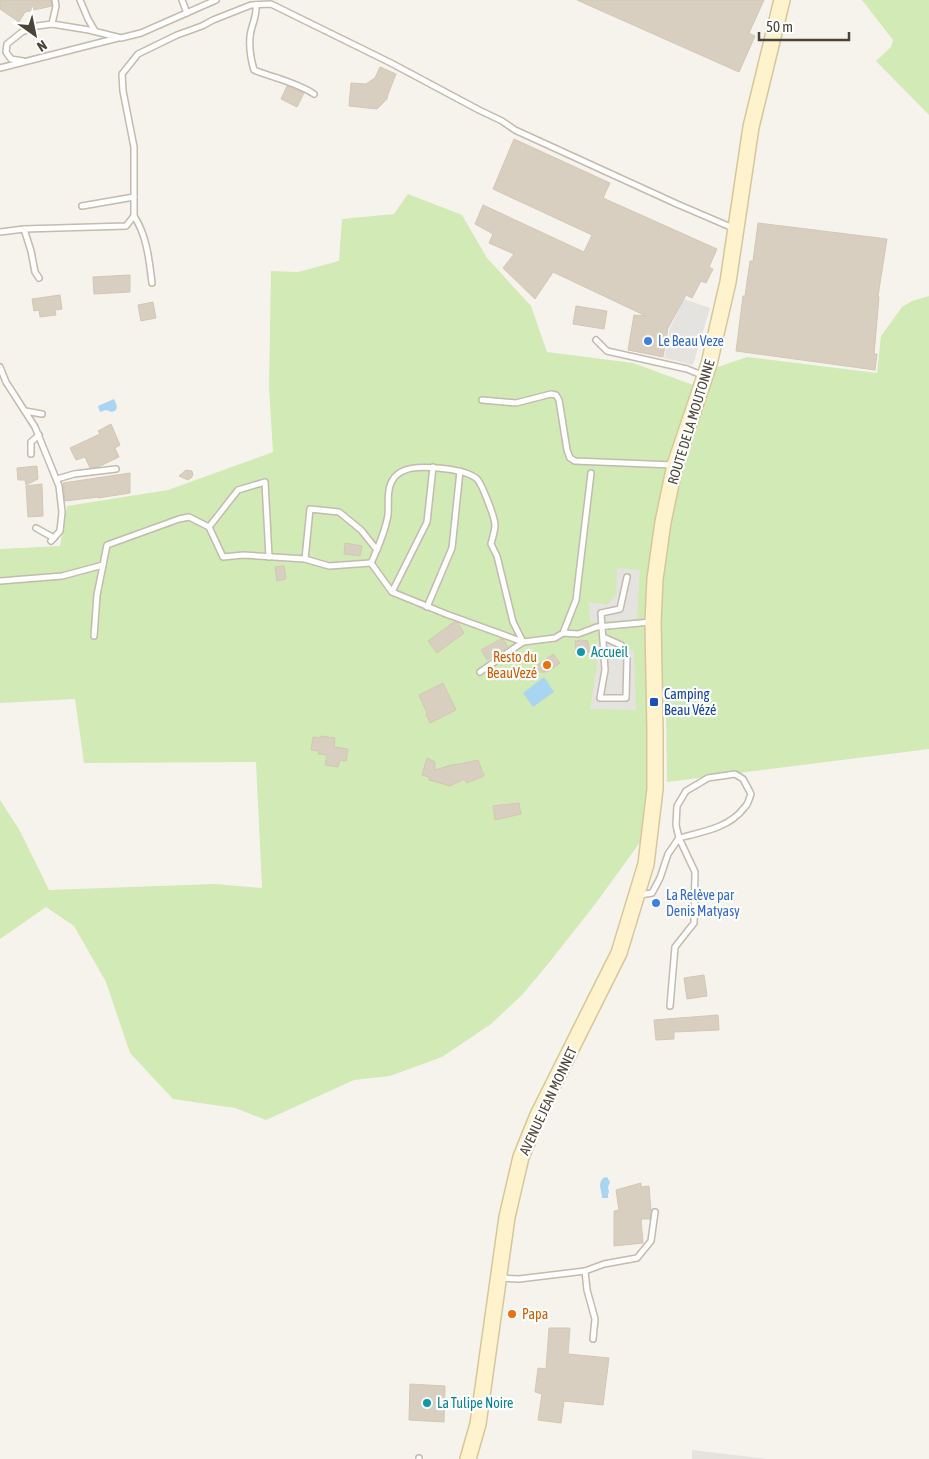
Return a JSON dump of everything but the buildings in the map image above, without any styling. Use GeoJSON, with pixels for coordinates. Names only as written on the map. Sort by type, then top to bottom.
{"type":"FeatureCollection","features":[{"type":"Feature","properties":{"kind":"main road","name":"ROUTE DE LA MOUTONNE"},"geometry":{"type":"LineString","coordinates":[[655,789],[653,622],[655,579],[659,550],[676,465],[709,364],[728,282],[751,127],[782,0]]}},
{"type":"Feature","properties":{"kind":"main road","name":"AVENUE JEAN MONNET"},"geometry":{"type":"LineString","coordinates":[[478,1459],[478,1424],[498,1278],[507,1217],[521,1157],[538,1114],[619,954],[646,864],[655,789]]}},
{"type":"Feature","properties":{"kind":"main road","name":"AVENUE JEAN MONNET"},"geometry":{"type":"LineString","coordinates":[[468,1459],[478,1424]]}},
{"type":"Feature","properties":{"kind":"lane"},"geometry":{"type":"LineString","coordinates":[[52,24],[56,6],[55,0]]}},
{"type":"Feature","properties":{"kind":"lane"},"geometry":{"type":"LineString","coordinates":[[80,0],[95,31]]}},
{"type":"Feature","properties":{"kind":"lane"},"geometry":{"type":"LineString","coordinates":[[182,0],[187,13]]}},
{"type":"Feature","properties":{"kind":"lane"},"geometry":{"type":"LineString","coordinates":[[0,68],[119,37],[140,34],[216,0]]}},
{"type":"Feature","properties":{"kind":"lane"},"geometry":{"type":"LineString","coordinates":[[152,283],[147,247],[140,225],[134,216],[134,147],[123,91],[122,74],[138,54],[177,35],[252,5],[271,4],[284,10],[391,63],[502,121],[515,130],[736,229]]}},
{"type":"Feature","properties":{"kind":"lane"},"geometry":{"type":"LineString","coordinates":[[256,5],[256,16],[250,39],[254,70],[280,80],[292,82],[314,94]]}},
{"type":"Feature","properties":{"kind":"lane"},"geometry":{"type":"LineString","coordinates":[[23,61],[11,59],[6,52],[7,44],[22,32],[37,26],[52,24],[119,37]]}},
{"type":"Feature","properties":{"kind":"lane"},"geometry":{"type":"LineString","coordinates":[[82,206],[134,197]]}},
{"type":"Feature","properties":{"kind":"lane"},"geometry":{"type":"LineString","coordinates":[[0,232],[24,229],[126,226],[134,216]]}},
{"type":"Feature","properties":{"kind":"lane"},"geometry":{"type":"LineString","coordinates":[[24,229],[39,278]]}},
{"type":"Feature","properties":{"kind":"lane"},"geometry":{"type":"LineString","coordinates":[[596,340],[608,351],[687,369],[705,377]]}},
{"type":"Feature","properties":{"kind":"lane"},"geometry":{"type":"LineString","coordinates":[[0,367],[6,382],[38,435],[60,486],[62,512],[60,531],[53,540],[36,528]]}},
{"type":"Feature","properties":{"kind":"lane"},"geometry":{"type":"LineString","coordinates":[[482,400],[516,403],[551,394],[556,395],[559,400],[566,450],[570,458],[575,461],[676,465]]}},
{"type":"Feature","properties":{"kind":"lane"},"geometry":{"type":"LineString","coordinates":[[24,411],[42,414]]}},
{"type":"Feature","properties":{"kind":"lane"},"geometry":{"type":"LineString","coordinates":[[31,454],[31,442],[38,435]]}},
{"type":"Feature","properties":{"kind":"lane"},"geometry":{"type":"LineString","coordinates":[[392,592],[427,522],[432,467]]}},
{"type":"Feature","properties":{"kind":"lane"},"geometry":{"type":"LineString","coordinates":[[371,563],[388,516],[389,487],[394,478],[403,470],[432,467],[460,471],[478,480],[484,491],[495,525],[491,544],[498,556],[513,622],[523,642]]}},
{"type":"Feature","properties":{"kind":"lane"},"geometry":{"type":"LineString","coordinates":[[57,479],[74,474],[116,469]]}},
{"type":"Feature","properties":{"kind":"lane"},"geometry":{"type":"LineString","coordinates":[[427,607],[452,548],[460,471]]}},
{"type":"Feature","properties":{"kind":"lane"},"geometry":{"type":"LineString","coordinates":[[563,634],[576,600],[591,472]]}},
{"type":"Feature","properties":{"kind":"lane"},"geometry":{"type":"LineString","coordinates":[[209,527],[238,490],[265,482],[269,557]]}},
{"type":"Feature","properties":{"kind":"lane"},"geometry":{"type":"LineString","coordinates":[[305,559],[310,509],[339,512],[361,530],[377,550]]}},
{"type":"Feature","properties":{"kind":"lane"},"geometry":{"type":"LineString","coordinates":[[94,636],[97,595],[107,545],[179,518],[189,517],[209,527],[223,557],[243,555],[305,559],[329,566],[371,563]]}},
{"type":"Feature","properties":{"kind":"lane"},"geometry":{"type":"LineString","coordinates":[[371,563],[392,592],[427,607],[523,642],[555,638],[563,634],[578,634],[601,627],[653,622]]}},
{"type":"Feature","properties":{"kind":"lane"},"geometry":{"type":"LineString","coordinates":[[0,581],[62,576],[103,565]]}},
{"type":"Feature","properties":{"kind":"lane"},"geometry":{"type":"LineString","coordinates":[[603,637],[621,645],[627,659],[626,698],[600,698],[605,670],[601,613],[620,609],[626,577]]}},
{"type":"Feature","properties":{"kind":"lane"},"geometry":{"type":"LineString","coordinates":[[480,672],[523,642]]}},
{"type":"Feature","properties":{"kind":"lane"},"geometry":{"type":"LineString","coordinates":[[637,895],[652,893],[660,878],[668,854],[680,838],[716,828],[733,820],[746,807],[751,794],[743,779],[735,774],[708,778],[686,791],[677,806],[676,825],[680,838],[695,872],[694,923],[675,947],[670,1006]]}},
{"type":"Feature","properties":{"kind":"lane"},"geometry":{"type":"LineString","coordinates":[[498,1278],[519,1279],[585,1271],[604,1264],[637,1258],[651,1241],[655,1212]]}},
{"type":"Feature","properties":{"kind":"lane"},"geometry":{"type":"LineString","coordinates":[[585,1271],[587,1290],[595,1318],[593,1339]]}},
{"type":"Feature","properties":{"kind":"shaded area"},"geometry":{"type":"Polygon","coordinates":[[[684,299],[710,308],[693,365],[664,358],[670,328],[684,299]]]}},
{"type":"Feature","properties":{"kind":"shaded area"},"geometry":{"type":"Polygon","coordinates":[[[617,568],[640,570],[637,619],[590,622],[589,602],[607,605],[616,595],[617,568]]]}},
{"type":"Feature","properties":{"kind":"shaded area"},"geometry":{"type":"Polygon","coordinates":[[[610,636],[634,652],[636,710],[590,709],[599,637],[610,636]]]}},
{"type":"Feature","properties":{"kind":"shaded area"},"geometry":{"type":"Polygon","coordinates":[[[692,1450],[769,1459],[692,1459],[692,1450]]]}},
{"type":"Feature","properties":{"kind":"green space"},"geometry":{"type":"Polygon","coordinates":[[[862,0],[929,0],[929,115],[876,61],[891,47],[893,40],[862,0]]]}},
{"type":"Feature","properties":{"kind":"green space"},"geometry":{"type":"Polygon","coordinates":[[[408,194],[462,215],[487,258],[531,306],[547,352],[633,363],[696,386],[657,523],[646,673],[646,722],[649,770],[641,841],[548,964],[522,995],[491,1024],[442,1057],[390,1076],[354,1080],[266,1120],[235,1108],[173,1099],[130,1053],[106,982],[74,926],[46,907],[0,939],[0,800],[20,831],[49,890],[214,884],[262,888],[256,762],[84,763],[75,699],[0,703],[0,549],[60,546],[67,506],[168,490],[273,452],[269,387],[271,271],[298,272],[339,261],[342,219],[394,214],[408,194]]]}},
{"type":"Feature","properties":{"kind":"green space"},"geometry":{"type":"Polygon","coordinates":[[[929,296],[929,749],[667,782],[666,706],[658,671],[659,577],[679,472],[712,369],[747,357],[877,373],[881,336],[902,307],[912,301],[929,296]]]}},
{"type":"Feature","properties":{"kind":"water"},"geometry":{"type":"Polygon","coordinates":[[[114,399],[117,406],[116,410],[100,412],[98,406],[114,399]]]}},
{"type":"Feature","properties":{"kind":"water"},"geometry":{"type":"Polygon","coordinates":[[[544,677],[554,692],[533,707],[523,693],[544,677]]]}},
{"type":"Feature","properties":{"kind":"water"},"geometry":{"type":"Polygon","coordinates":[[[607,1177],[610,1182],[608,1198],[602,1198],[600,1183],[603,1178],[607,1177]]]}},
{"type":"Feature","properties":{"kind":"place","name":"Le Beau Veze"},"geometry":{"type":"Point","coordinates":[648,341]}},
{"type":"Feature","properties":{"kind":"place","name":"Accueil"},"geometry":{"type":"Point","coordinates":[581,652]}},
{"type":"Feature","properties":{"kind":"place","name":"Resto du BeauVezé"},"geometry":{"type":"Point","coordinates":[547,665]}},
{"type":"Feature","properties":{"kind":"place","name":"Camping Beau Vézé"},"geometry":{"type":"Point","coordinates":[654,702]}},
{"type":"Feature","properties":{"kind":"place","name":"La Relève par Denis Matyasy"},"geometry":{"type":"Point","coordinates":[656,903]}},
{"type":"Feature","properties":{"kind":"place","name":"Papa"},"geometry":{"type":"Point","coordinates":[512,1314]}},
{"type":"Feature","properties":{"kind":"place","name":"La Tulipe Noire"},"geometry":{"type":"Point","coordinates":[427,1403]}}]}
